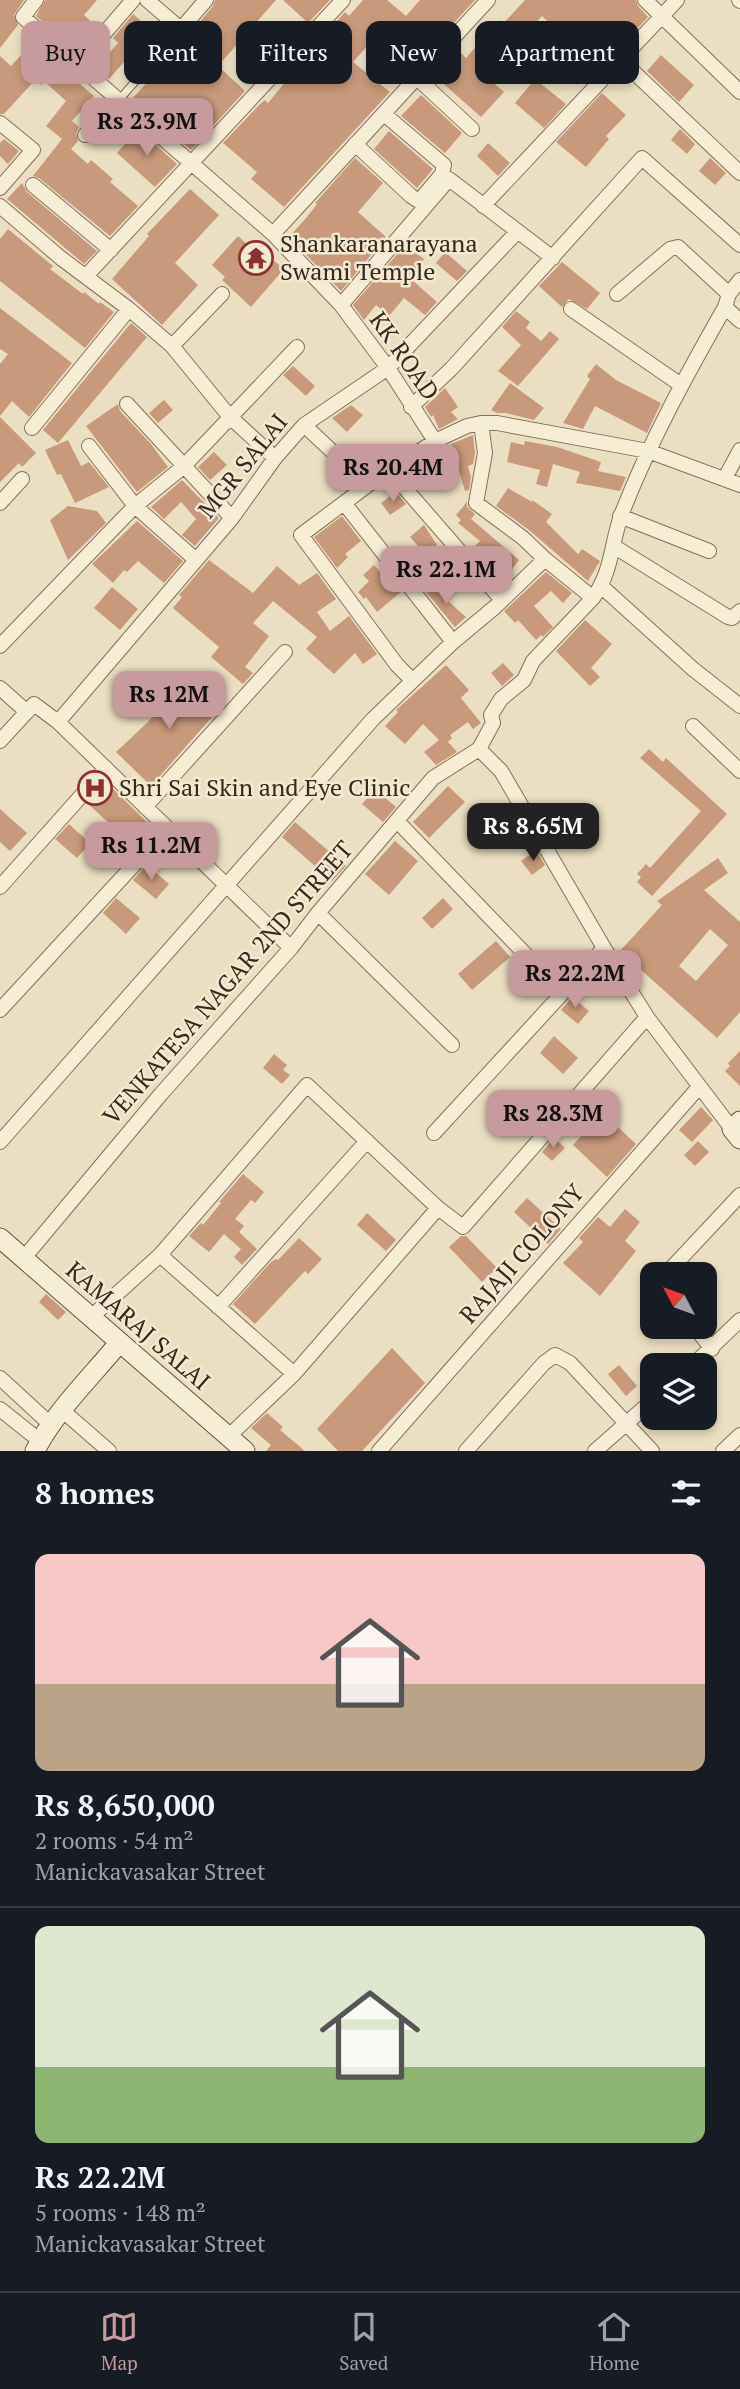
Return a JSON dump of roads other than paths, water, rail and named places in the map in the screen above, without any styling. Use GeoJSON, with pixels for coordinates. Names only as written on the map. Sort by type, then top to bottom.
{"type":"FeatureCollection","features":[{"type":"Feature","properties":{"kind":"street","name":"KK ROAD"},"geometry":{"type":"LineString","coordinates":[[28,21],[23,17],[36,0]]}},
{"type":"Feature","properties":{"kind":"street"},"geometry":{"type":"LineString","coordinates":[[110,27],[134,0]]}},
{"type":"Feature","properties":{"kind":"street"},"geometry":{"type":"LineString","coordinates":[[147,0],[172,21]]}},
{"type":"Feature","properties":{"kind":"street"},"geometry":{"type":"LineString","coordinates":[[188,21],[206,0]]}},
{"type":"Feature","properties":{"kind":"street"},"geometry":{"type":"LineString","coordinates":[[86,276],[342,0]]}},
{"type":"Feature","properties":{"kind":"street"},"geometry":{"type":"LineString","coordinates":[[461,30],[488,0]]}},
{"type":"Feature","properties":{"kind":"street"},"geometry":{"type":"LineString","coordinates":[[645,0],[740,92]]}},
{"type":"Feature","properties":{"kind":"street"},"geometry":{"type":"LineString","coordinates":[[639,41],[677,0]]}},
{"type":"Feature","properties":{"kind":"street"},"geometry":{"type":"LineString","coordinates":[[639,77],[740,173]]}},
{"type":"Feature","properties":{"kind":"street","name":"KK ROAD"},"geometry":{"type":"LineString","coordinates":[[99,84],[273,234],[341,305],[388,368],[435,441]]}},
{"type":"Feature","properties":{"kind":"street"},"geometry":{"type":"LineString","coordinates":[[273,234],[412,84]]}},
{"type":"Feature","properties":{"kind":"street"},"geometry":{"type":"LineString","coordinates":[[423,84],[472,129]]}},
{"type":"Feature","properties":{"kind":"street"},"geometry":{"type":"LineString","coordinates":[[483,206],[598,84]]}},
{"type":"Feature","properties":{"kind":"street"},"geometry":{"type":"LineString","coordinates":[[85,135],[118,101]]}},
{"type":"Feature","properties":{"kind":"street"},"geometry":{"type":"LineString","coordinates":[[355,144],[411,196],[417,200],[421,199],[442,174],[444,165],[384,114]]}},
{"type":"Feature","properties":{"kind":"street"},"geometry":{"type":"LineString","coordinates":[[0,123],[33,149],[0,188]]}},
{"type":"Feature","properties":{"kind":"street"},"geometry":{"type":"LineString","coordinates":[[411,407],[452,368],[642,158],[740,245]]}},
{"type":"Feature","properties":{"kind":"street"},"geometry":{"type":"LineString","coordinates":[[341,305],[449,179],[517,232],[554,255]]}},
{"type":"Feature","properties":{"kind":"street"},"geometry":{"type":"LineString","coordinates":[[33,185],[111,250]]}},
{"type":"Feature","properties":{"kind":"street"},"geometry":{"type":"LineString","coordinates":[[0,206],[172,346],[230,418],[275,458]]}},
{"type":"Feature","properties":{"kind":"street","name":"MGR SALAI"},"geometry":{"type":"LineString","coordinates":[[58,722],[232,518],[275,458],[304,425],[388,368],[517,232]]}},
{"type":"Feature","properties":{"kind":"street"},"geometry":{"type":"LineString","coordinates":[[618,294],[670,249],[677,247],[727,301],[740,321]]}},
{"type":"Feature","properties":{"kind":"street"},"geometry":{"type":"LineString","coordinates":[[737,1130],[699,1087],[647,1017],[501,772],[479,749],[493,723],[491,715],[501,699],[524,680],[533,661],[597,592],[614,547],[620,516],[648,452],[681,385],[740,280]]}},
{"type":"Feature","properties":{"kind":"street"},"geometry":{"type":"LineString","coordinates":[[172,346],[222,294]]}},
{"type":"Feature","properties":{"kind":"street"},"geometry":{"type":"LineString","coordinates":[[33,428],[129,309]]}},
{"type":"Feature","properties":{"kind":"street"},"geometry":{"type":"LineString","coordinates":[[570,309],[681,385]]}},
{"type":"Feature","properties":{"kind":"street"},"geometry":{"type":"LineString","coordinates":[[0,646],[135,506],[183,467],[297,347]]}},
{"type":"Feature","properties":{"kind":"street"},"geometry":{"type":"LineString","coordinates":[[127,404],[232,518]]}},
{"type":"Feature","properties":{"kind":"street"},"geometry":{"type":"LineString","coordinates":[[481,423],[485,453],[476,503],[523,538],[545,559],[597,592],[693,669],[738,699]]}},
{"type":"Feature","properties":{"kind":"street"},"geometry":{"type":"LineString","coordinates":[[412,680],[397,665],[301,536],[368,485],[435,441],[467,426],[497,423],[648,452],[740,485]]}},
{"type":"Feature","properties":{"kind":"street"},"geometry":{"type":"LineString","coordinates":[[304,425],[368,485]]}},
{"type":"Feature","properties":{"kind":"street"},"geometry":{"type":"LineString","coordinates":[[89,446],[135,506],[196,560]]}},
{"type":"Feature","properties":{"kind":"street"},"geometry":{"type":"LineString","coordinates":[[725,478],[740,450]]}},
{"type":"Feature","properties":{"kind":"street"},"geometry":{"type":"LineString","coordinates":[[390,471],[501,599]]}},
{"type":"Feature","properties":{"kind":"street"},"geometry":{"type":"LineString","coordinates":[[0,503],[22,479]]}},
{"type":"Feature","properties":{"kind":"street"},"geometry":{"type":"LineString","coordinates":[[345,503],[453,642]]}},
{"type":"Feature","properties":{"kind":"street"},"geometry":{"type":"LineString","coordinates":[[620,516],[709,551]]}},
{"type":"Feature","properties":{"kind":"street"},"geometry":{"type":"LineString","coordinates":[[614,547],[736,614]]}},
{"type":"Feature","properties":{"kind":"street"},"geometry":{"type":"LineString","coordinates":[[0,1142],[373,719],[545,559]]}},
{"type":"Feature","properties":{"kind":"street"},"geometry":{"type":"LineString","coordinates":[[145,807],[285,652]]}},
{"type":"Feature","properties":{"kind":"street"},"geometry":{"type":"LineString","coordinates":[[0,688],[27,712]]}},
{"type":"Feature","properties":{"kind":"street"},"geometry":{"type":"LineString","coordinates":[[0,741],[34,704],[58,722],[292,948]]}},
{"type":"Feature","properties":{"kind":"street"},"geometry":{"type":"LineString","coordinates":[[693,726],[740,771]]}},
{"type":"Feature","properties":{"kind":"street","name":"VENKATESA NAGAR 2ND STREET"},"geometry":{"type":"LineString","coordinates":[[23,1259],[161,1094],[292,948],[318,913],[433,778],[479,749]]}},
{"type":"Feature","properties":{"kind":"street"},"geometry":{"type":"LineString","coordinates":[[0,887],[106,768]]}},
{"type":"Feature","properties":{"kind":"street"},"geometry":{"type":"LineString","coordinates":[[398,822],[529,958]]}},
{"type":"Feature","properties":{"kind":"street"},"geometry":{"type":"LineString","coordinates":[[0,1010],[167,829]]}},
{"type":"Feature","properties":{"kind":"street"},"geometry":{"type":"LineString","coordinates":[[318,913],[452,1045]]}},
{"type":"Feature","properties":{"kind":"street"},"geometry":{"type":"LineString","coordinates":[[434,1133],[604,948]]}},
{"type":"Feature","properties":{"kind":"street"},"geometry":{"type":"LineString","coordinates":[[90,1318],[160,1255],[307,1085],[438,1208],[463,1227],[647,1017]]}},
{"type":"Feature","properties":{"kind":"street","name":"RAJAJI COLONY"},"geometry":{"type":"LineString","coordinates":[[379,1451],[699,1087]]}},
{"type":"Feature","properties":{"kind":"street"},"geometry":{"type":"LineString","coordinates":[[218,1307],[367,1141]]}},
{"type":"Feature","properties":{"kind":"street"},"geometry":{"type":"LineString","coordinates":[[677,1262],[740,1195]]}},
{"type":"Feature","properties":{"kind":"street"},"geometry":{"type":"LineString","coordinates":[[229,1436],[294,1374],[438,1208]]}},
{"type":"Feature","properties":{"kind":"street","name":"KAMARAJ SALAI"},"geometry":{"type":"LineString","coordinates":[[0,1238],[244,1451]]}},
{"type":"Feature","properties":{"kind":"street"},"geometry":{"type":"LineString","coordinates":[[160,1255],[294,1374]]}},
{"type":"Feature","properties":{"kind":"street"},"geometry":{"type":"LineString","coordinates":[[707,1353],[740,1321]]}},
{"type":"Feature","properties":{"kind":"street"},"geometry":{"type":"LineString","coordinates":[[704,1339],[712,1349]]}},
{"type":"Feature","properties":{"kind":"street"},"geometry":{"type":"LineString","coordinates":[[47,1431],[119,1343]]}},
{"type":"Feature","properties":{"kind":"street"},"geometry":{"type":"LineString","coordinates":[[466,1451],[544,1363],[555,1355],[570,1363],[652,1451]]}},
{"type":"Feature","properties":{"kind":"street"},"geometry":{"type":"LineString","coordinates":[[0,1378],[47,1431]]}},
{"type":"Feature","properties":{"kind":"street"},"geometry":{"type":"LineString","coordinates":[[0,1409],[47,1431],[109,1451]]}},
{"type":"Feature","properties":{"kind":"street"},"geometry":{"type":"LineString","coordinates":[[595,1451],[640,1411]]}},
{"type":"Feature","properties":{"kind":"street"},"geometry":{"type":"LineString","coordinates":[[723,1451],[740,1436]]}},
{"type":"Feature","properties":{"kind":"lane"},"geometry":{"type":"LineString","coordinates":[[118,101],[133,84]]}},
{"type":"Feature","properties":{"kind":"place","name":"Shankaranarayana Swami Temple"},"geometry":{"type":"Point","coordinates":[256,258]}},
{"type":"Feature","properties":{"kind":"place","name":"Shri Sai Skin and Eye Clinic"},"geometry":{"type":"Point","coordinates":[95,788]}}]}
